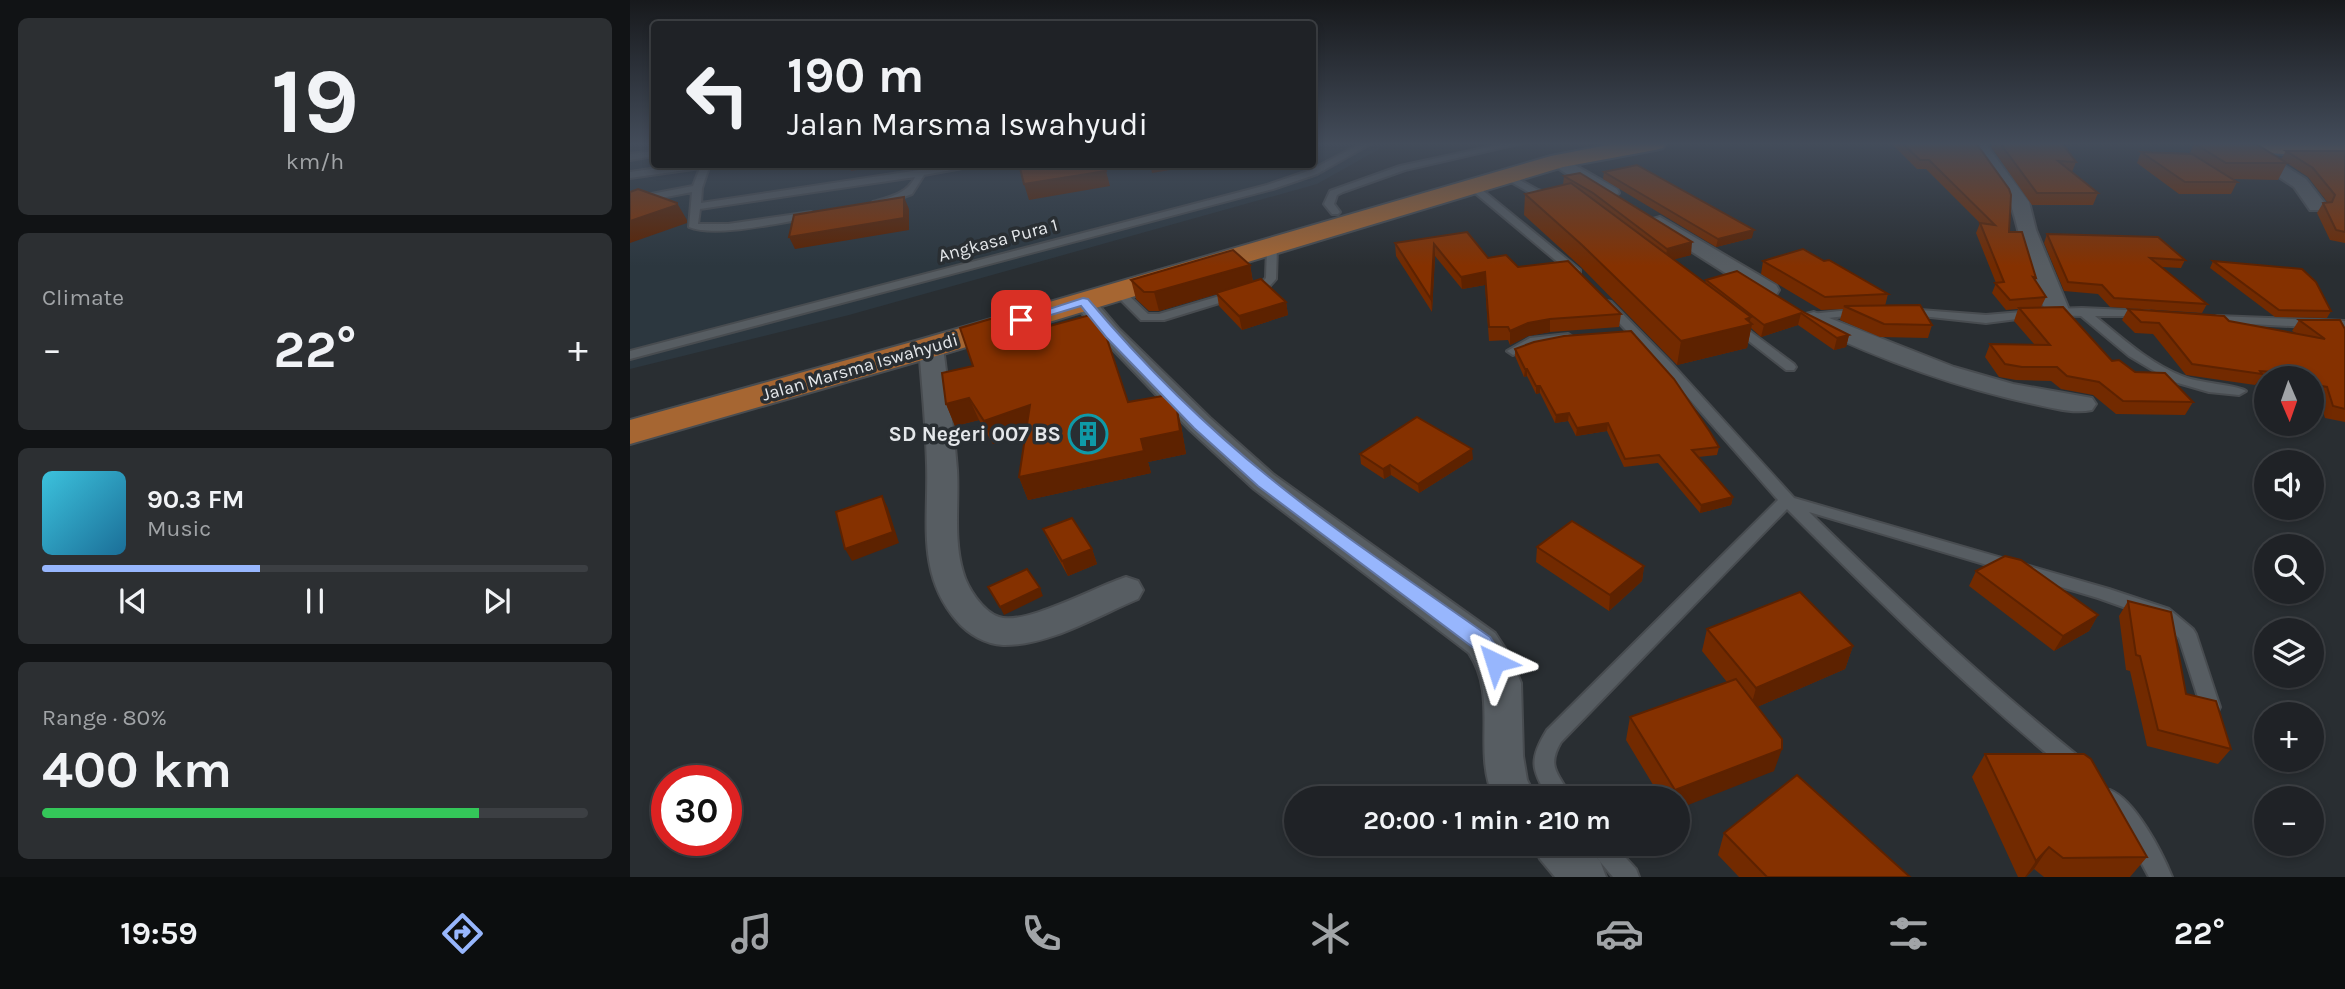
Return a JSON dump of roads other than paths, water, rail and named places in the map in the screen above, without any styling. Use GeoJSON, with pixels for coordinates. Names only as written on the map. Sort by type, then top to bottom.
{"type":"FeatureCollection","features":[{"type":"Feature","properties":{"kind":"highway","name":"Jalan Marsma Iswahyudi"},"geometry":{"type":"LineString","coordinates":[[630,414],[1435,184]]}},
{"type":"Feature","properties":{"kind":"highway","name":"Jalan Marsma Iswahyudi"},"geometry":{"type":"LineString","coordinates":[[630,432],[931,347],[1479,184]]}},
{"type":"Feature","properties":{"kind":"street"},"geometry":{"type":"LineString","coordinates":[[1596,184],[1811,317],[1879,351],[1971,382],[2083,404]]}},
{"type":"Feature","properties":{"kind":"street"},"geometry":{"type":"LineString","coordinates":[[2007,184],[2020,202],[2026,230],[2058,312]]}},
{"type":"Feature","properties":{"kind":"street"},"geometry":{"type":"LineString","coordinates":[[2301,184],[2317,206]]}},
{"type":"Feature","properties":{"kind":"street"},"geometry":{"type":"LineString","coordinates":[[1083,302],[1200,424],[1264,482],[1482,643],[1495,662],[1502,682],[1502,758],[1509,786]]}},
{"type":"Feature","properties":{"kind":"street"},"geometry":{"type":"LineString","coordinates":[[931,347],[942,470],[944,552],[951,584],[970,611],[983,625],[998,631],[1016,630],[1035,626],[1126,590]]}},
{"type":"Feature","properties":{"kind":"street"},"geometry":{"type":"LineString","coordinates":[[1566,856],[1584,877]]}},
{"type":"Feature","properties":{"kind":"lane"},"geometry":{"type":"LineString","coordinates":[[699,184],[692,225],[697,228],[728,227],[827,212]]}},
{"type":"Feature","properties":{"kind":"lane"},"geometry":{"type":"LineString","coordinates":[[696,207],[848,184]]}},
{"type":"Feature","properties":{"kind":"lane"},"geometry":{"type":"LineString","coordinates":[[861,206],[907,194],[918,184]]}},
{"type":"Feature","properties":{"kind":"lane","name":"Angkasa Pura 1"},"geometry":{"type":"LineString","coordinates":[[630,355],[1279,184]]}},
{"type":"Feature","properties":{"kind":"lane"},"geometry":{"type":"LineString","coordinates":[[1335,212],[1329,204],[1330,195],[1357,184]]}},
{"type":"Feature","properties":{"kind":"lane"},"geometry":{"type":"LineString","coordinates":[[1521,184],[1535,192],[1566,198]]}},
{"type":"Feature","properties":{"kind":"lane"},"geometry":{"type":"LineString","coordinates":[[1472,186],[1583,280]]}},
{"type":"Feature","properties":{"kind":"lane"},"geometry":{"type":"LineString","coordinates":[[630,201],[697,188]]}},
{"type":"Feature","properties":{"kind":"lane"},"geometry":{"type":"LineString","coordinates":[[1600,297],[1787,500],[1870,582],[2028,727],[2097,785],[2135,829],[2161,877]]}},
{"type":"Feature","properties":{"kind":"lane"},"geometry":{"type":"LineString","coordinates":[[2082,311],[2137,356],[2181,381],[2196,386],[2239,391]]}},
{"type":"Feature","properties":{"kind":"lane"},"geometry":{"type":"LineString","coordinates":[[1893,312],[1986,319],[2082,311],[2159,314]]}},
{"type":"Feature","properties":{"kind":"lane"},"geometry":{"type":"LineString","coordinates":[[1811,317],[1871,312]]}},
{"type":"Feature","properties":{"kind":"lane"},"geometry":{"type":"LineString","coordinates":[[1726,317],[1790,367]]}},
{"type":"Feature","properties":{"kind":"lane"},"geometry":{"type":"LineString","coordinates":[[2201,318],[2345,325]]}},
{"type":"Feature","properties":{"kind":"lane"},"geometry":{"type":"LineString","coordinates":[[1612,334],[1634,332]]}},
{"type":"Feature","properties":{"kind":"lane"},"geometry":{"type":"LineString","coordinates":[[1513,351],[1538,341],[1578,338]]}},
{"type":"Feature","properties":{"kind":"lane"},"geometry":{"type":"LineString","coordinates":[[1787,500],[2103,593],[2163,614],[2182,627],[2187,634],[2210,707]]}},
{"type":"Feature","properties":{"kind":"lane"},"geometry":{"type":"LineString","coordinates":[[1553,786],[1541,766],[1543,752],[1554,736],[1787,500]]}},
{"type":"Feature","properties":{"kind":"lane"},"geometry":{"type":"LineString","coordinates":[[1610,856],[1628,877]]}},
{"type":"Feature","properties":{"kind":"place","name":"SD Negeri 007 BS"},"geometry":{"type":"Point","coordinates":[1088,434]}}]}
